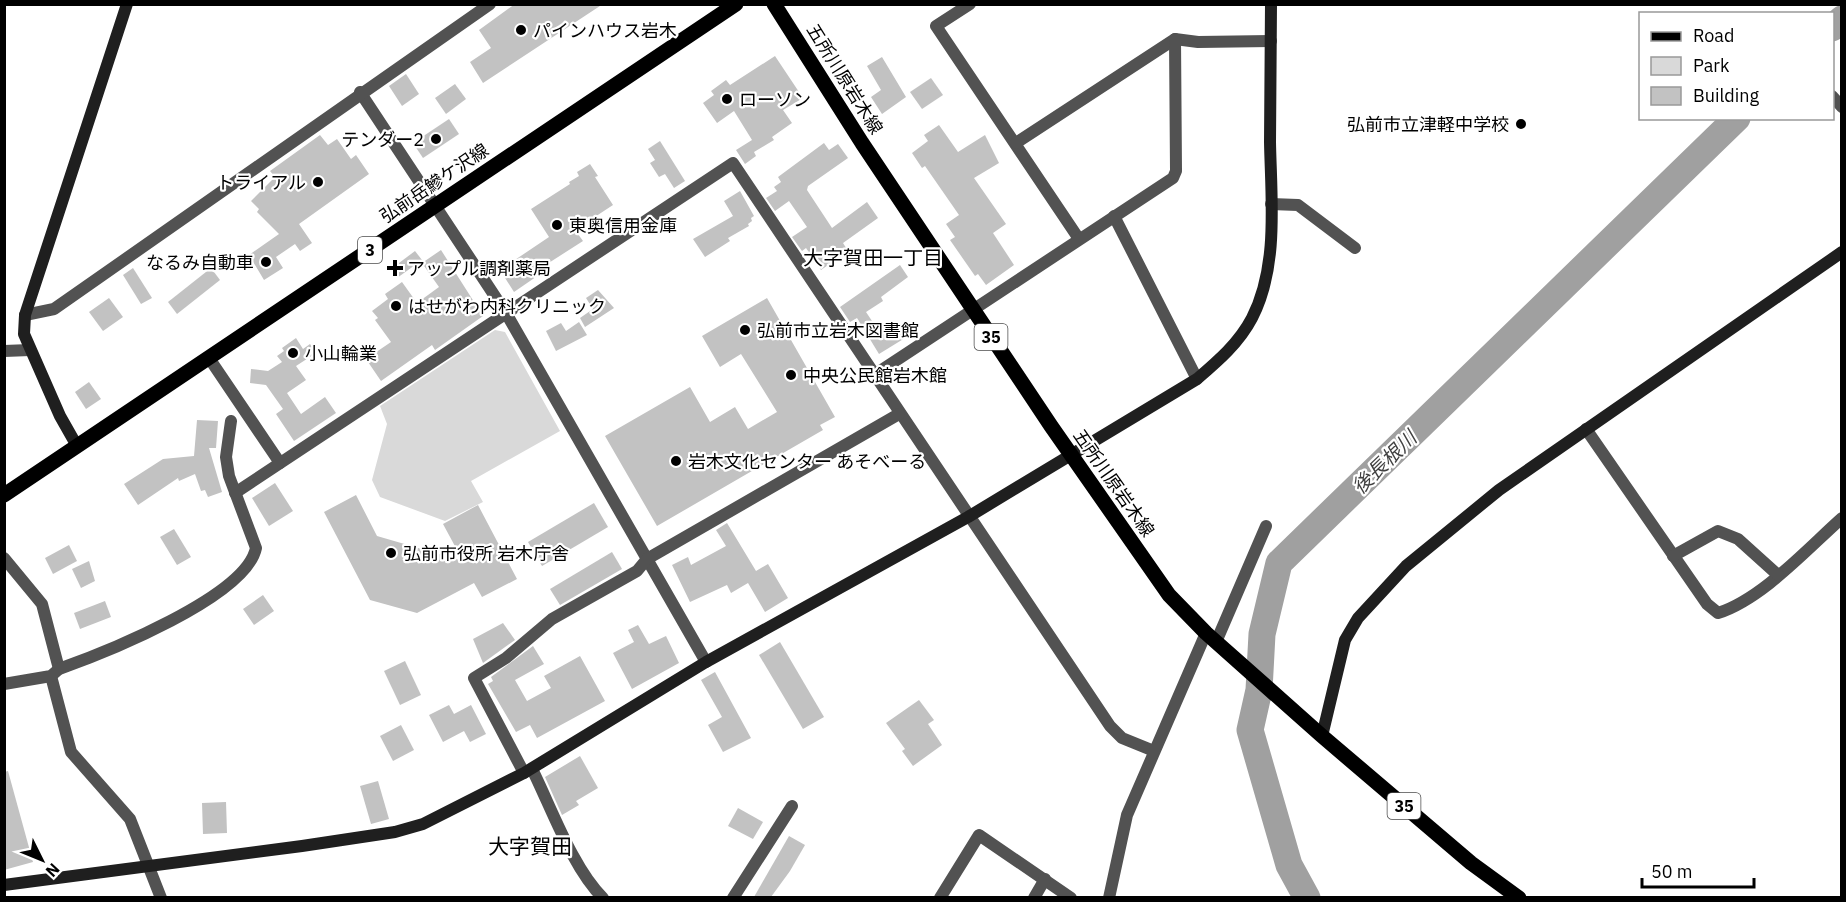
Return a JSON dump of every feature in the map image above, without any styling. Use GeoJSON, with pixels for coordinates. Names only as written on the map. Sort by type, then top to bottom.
{"type":"FeatureCollection","features":[{"type":"Feature","properties":{"kind":"main road","name":"弘前岳鰺ケ沢線"},"geometry":{"type":"LineString","coordinates":[[4,495],[736,4]]}},
{"type":"Feature","properties":{"kind":"main road","name":"五所川原岩木線"},"geometry":{"type":"LineString","coordinates":[[774,4],[973,310],[1169,595],[1211,637],[1322,736],[1472,863],[1520,897]]}},
{"type":"Feature","properties":{"kind":"street"},"geometry":{"type":"LineString","coordinates":[[77,446],[60,416],[30,350],[24,334],[25,315],[128,4]]}},
{"type":"Feature","properties":{"kind":"street"},"geometry":{"type":"LineString","coordinates":[[25,315],[54,309],[360,92],[490,4]]}},
{"type":"Feature","properties":{"kind":"street"},"geometry":{"type":"LineString","coordinates":[[970,4],[936,26],[1080,239]]}},
{"type":"Feature","properties":{"kind":"street"},"geometry":{"type":"LineString","coordinates":[[4,885],[395,832],[423,824],[462,807],[528,771],[706,662],[968,517],[1197,379],[1222,358],[1252,318],[1266,275],[1270,204],[1271,4]]}},
{"type":"Feature","properties":{"kind":"street"},"geometry":{"type":"LineString","coordinates":[[874,375],[1173,178],[1176,171],[1175,39]]}},
{"type":"Feature","properties":{"kind":"street"},"geometry":{"type":"LineString","coordinates":[[1016,142],[1175,39],[1198,42],[1271,41]]}},
{"type":"Feature","properties":{"kind":"street"},"geometry":{"type":"LineString","coordinates":[[360,92],[506,313],[706,662]]}},
{"type":"Feature","properties":{"kind":"street"},"geometry":{"type":"LineString","coordinates":[[235,493],[733,163],[1110,726],[1122,738],[1154,751]]}},
{"type":"Feature","properties":{"kind":"street"},"geometry":{"type":"LineString","coordinates":[[1270,204],[1298,205],[1355,248]]}},
{"type":"Feature","properties":{"kind":"street"},"geometry":{"type":"LineString","coordinates":[[1114,216],[1197,379]]}},
{"type":"Feature","properties":{"kind":"street"},"geometry":{"type":"LineString","coordinates":[[1322,736],[1345,640],[1359,618],[1406,566],[1499,490],[1842,252]]}},
{"type":"Feature","properties":{"kind":"street"},"geometry":{"type":"LineString","coordinates":[[4,351],[30,350]]}},
{"type":"Feature","properties":{"kind":"street"},"geometry":{"type":"LineString","coordinates":[[208,358],[280,463]]}},
{"type":"Feature","properties":{"kind":"street"},"geometry":{"type":"LineString","coordinates":[[603,897],[592,887],[580,867],[474,678],[506,658],[552,619],[637,571],[647,559],[899,414]]}},
{"type":"Feature","properties":{"kind":"street"},"geometry":{"type":"LineString","coordinates":[[4,684],[55,673],[119,647],[195,608],[246,568],[254,559],[256,548],[235,493],[226,457],[231,421]]}},
{"type":"Feature","properties":{"kind":"street"},"geometry":{"type":"LineString","coordinates":[[1586,429],[1707,604],[1718,613],[1734,608],[1778,575],[1842,518]]}},
{"type":"Feature","properties":{"kind":"street"},"geometry":{"type":"LineString","coordinates":[[1109,897],[1127,815],[1154,751],[1266,526]]}},
{"type":"Feature","properties":{"kind":"street"},"geometry":{"type":"LineString","coordinates":[[1673,556],[1718,531],[1737,538],[1778,575]]}},
{"type":"Feature","properties":{"kind":"street"},"geometry":{"type":"LineString","coordinates":[[4,558],[42,604],[71,752],[130,819],[161,897]]}},
{"type":"Feature","properties":{"kind":"street"},"geometry":{"type":"LineString","coordinates":[[733,897],[792,806]]}},
{"type":"Feature","properties":{"kind":"street"},"geometry":{"type":"LineString","coordinates":[[940,897],[979,835],[1071,897]]}},
{"type":"Feature","properties":{"kind":"street"},"geometry":{"type":"LineString","coordinates":[[1034,897],[1045,879]]}},
{"type":"Feature","properties":{"kind":"green space"},"geometry":{"type":"Polygon","coordinates":[[[495,330],[505,332],[560,431],[471,481],[483,502],[445,521],[380,497],[372,480],[387,424],[380,406],[495,330]]]}},
{"type":"Feature","properties":{"kind":"building"},"geometry":{"type":"Polygon","coordinates":[[[515,4],[603,4],[483,83],[470,62],[491,48],[479,30],[515,4]]]}},
{"type":"Feature","properties":{"kind":"building"},"geometry":{"type":"Polygon","coordinates":[[[775,56],[803,98],[783,110],[792,123],[772,137],[774,140],[754,152],[756,156],[745,164],[736,150],[752,140],[734,111],[717,123],[703,103],[714,95],[711,91],[726,80],[730,85],[775,56]]]}},
{"type":"Feature","properties":{"kind":"building"},"geometry":{"type":"Polygon","coordinates":[[[882,57],[906,97],[882,114],[871,97],[881,90],[867,66],[882,57]]]}},
{"type":"Feature","properties":{"kind":"building"},"geometry":{"type":"Polygon","coordinates":[[[406,74],[419,94],[402,106],[389,86],[406,74]]]}},
{"type":"Feature","properties":{"kind":"building"},"geometry":{"type":"Polygon","coordinates":[[[931,78],[943,95],[922,109],[910,92],[931,78]]]}},
{"type":"Feature","properties":{"kind":"building"},"geometry":{"type":"Polygon","coordinates":[[[455,84],[466,99],[446,114],[435,98],[455,84]]]}},
{"type":"Feature","properties":{"kind":"building","name":"テンダー2"},"geometry":{"type":"Polygon","coordinates":[[[449,119],[459,134],[423,158],[413,143],[449,119]]]}},
{"type":"Feature","properties":{"kind":"building"},"geometry":{"type":"Polygon","coordinates":[[[939,125],[958,152],[985,135],[999,163],[974,178],[1006,224],[993,233],[1014,265],[986,285],[978,274],[975,276],[950,240],[955,237],[946,224],[959,215],[925,166],[922,168],[912,153],[928,141],[924,135],[939,125]]]}},
{"type":"Feature","properties":{"kind":"building"},"geometry":{"type":"Polygon","coordinates":[[[320,135],[328,145],[337,139],[351,159],[356,155],[369,174],[299,224],[312,243],[300,251],[295,244],[276,257],[283,268],[264,280],[249,255],[279,234],[257,212],[259,209],[251,201],[275,177],[270,171],[320,135]]]}},
{"type":"Feature","properties":{"kind":"building"},"geometry":{"type":"Polygon","coordinates":[[[660,141],[685,181],[674,188],[665,174],[659,177],[650,163],[655,160],[648,149],[660,141]]]}},
{"type":"Feature","properties":{"kind":"building"},"geometry":{"type":"Polygon","coordinates":[[[824,143],[829,150],[838,144],[848,158],[808,186],[807,190],[832,228],[867,202],[878,218],[843,243],[848,251],[821,270],[806,248],[802,251],[792,237],[807,227],[789,201],[775,211],[766,198],[777,191],[774,187],[781,182],[778,177],[824,143]]]}},
{"type":"Feature","properties":{"kind":"building"},"geometry":{"type":"Polygon","coordinates":[[[590,164],[598,176],[595,177],[613,205],[575,230],[583,241],[544,266],[546,270],[514,292],[500,270],[549,237],[531,209],[570,184],[569,182],[579,176],[577,172],[590,164]]]}},
{"type":"Feature","properties":{"kind":"building"},"geometry":{"type":"Polygon","coordinates":[[[740,191],[754,216],[751,218],[752,221],[748,224],[749,226],[728,238],[730,241],[705,257],[693,239],[733,216],[724,201],[740,191]]]}},
{"type":"Feature","properties":{"kind":"building"},"geometry":{"type":"Polygon","coordinates":[[[441,250],[483,316],[435,350],[432,345],[381,381],[366,359],[391,342],[375,320],[378,318],[372,311],[388,299],[385,294],[402,282],[417,303],[439,287],[422,263],[441,250]]]}},
{"type":"Feature","properties":{"kind":"building"},"geometry":{"type":"Polygon","coordinates":[[[415,251],[422,260],[397,278],[391,269],[415,251]]]}},
{"type":"Feature","properties":{"kind":"building"},"geometry":{"type":"Polygon","coordinates":[[[900,265],[908,277],[881,297],[883,301],[866,312],[880,333],[896,323],[905,338],[879,354],[857,318],[850,322],[840,307],[900,265]]]}},
{"type":"Feature","properties":{"kind":"building"},"geometry":{"type":"Polygon","coordinates":[[[133,268],[152,298],[141,304],[123,275],[133,268]]]}},
{"type":"Feature","properties":{"kind":"building"},"geometry":{"type":"Polygon","coordinates":[[[211,268],[220,280],[177,314],[168,302],[211,268]]]}},
{"type":"Feature","properties":{"kind":"building"},"geometry":{"type":"Polygon","coordinates":[[[598,290],[614,308],[585,327],[580,318],[593,309],[586,298],[598,290]]]}},
{"type":"Feature","properties":{"kind":"building"},"geometry":{"type":"Polygon","coordinates":[[[109,298],[123,317],[103,331],[89,312],[109,298]]]}},
{"type":"Feature","properties":{"kind":"building"},"geometry":{"type":"Polygon","coordinates":[[[767,298],[835,417],[820,425],[823,430],[657,526],[605,436],[690,387],[710,422],[735,407],[748,429],[777,412],[741,354],[720,367],[702,336],[767,298]]]}},
{"type":"Feature","properties":{"kind":"building"},"geometry":{"type":"Polygon","coordinates":[[[579,322],[587,335],[556,351],[546,331],[561,323],[566,331],[579,322]]]}},
{"type":"Feature","properties":{"kind":"building"},"geometry":{"type":"Polygon","coordinates":[[[296,338],[303,349],[310,344],[316,353],[296,366],[306,380],[287,393],[301,414],[325,397],[336,413],[294,441],[276,414],[283,409],[266,385],[250,383],[251,369],[268,371],[282,362],[277,356],[284,351],[282,348],[296,338]]]}},
{"type":"Feature","properties":{"kind":"building"},"geometry":{"type":"Polygon","coordinates":[[[89,382],[101,399],[86,409],[75,392],[89,382]]]}},
{"type":"Feature","properties":{"kind":"building"},"geometry":{"type":"Polygon","coordinates":[[[197,420],[218,421],[216,448],[209,448],[222,492],[208,497],[205,490],[201,491],[195,474],[179,481],[178,478],[138,505],[124,484],[163,459],[194,456],[197,420]]]}},
{"type":"Feature","properties":{"kind":"building"},"geometry":{"type":"Polygon","coordinates":[[[275,483],[293,511],[269,526],[252,498],[275,483]]]}},
{"type":"Feature","properties":{"kind":"building","name":"弘前市役所 岩木庁舎"},"geometry":{"type":"Polygon","coordinates":[[[356,495],[377,536],[463,561],[443,524],[478,505],[517,579],[482,597],[474,583],[417,613],[370,600],[324,512],[356,495]]]}},
{"type":"Feature","properties":{"kind":"building"},"geometry":{"type":"Polygon","coordinates":[[[594,503],[608,527],[542,566],[528,542],[594,503]]]}},
{"type":"Feature","properties":{"kind":"building"},"geometry":{"type":"Polygon","coordinates":[[[727,523],[756,571],[768,564],[788,598],[765,612],[748,583],[731,593],[727,585],[690,602],[672,565],[688,557],[691,565],[726,546],[716,530],[727,523]]]}},
{"type":"Feature","properties":{"kind":"building"},"geometry":{"type":"Polygon","coordinates":[[[174,529],[191,557],[177,565],[160,537],[174,529]]]}},
{"type":"Feature","properties":{"kind":"building"},"geometry":{"type":"Polygon","coordinates":[[[69,545],[77,561],[53,574],[45,558],[69,545]]]}},
{"type":"Feature","properties":{"kind":"building"},"geometry":{"type":"Polygon","coordinates":[[[612,552],[622,569],[560,605],[550,589],[612,552]]]}},
{"type":"Feature","properties":{"kind":"building"},"geometry":{"type":"Polygon","coordinates":[[[89,561],[95,581],[81,588],[72,569],[89,561]]]}},
{"type":"Feature","properties":{"kind":"building"},"geometry":{"type":"Polygon","coordinates":[[[263,595],[274,611],[254,625],[243,609],[263,595]]]}},
{"type":"Feature","properties":{"kind":"building"},"geometry":{"type":"Polygon","coordinates":[[[105,601],[111,617],[80,629],[74,613],[105,601]]]}},
{"type":"Feature","properties":{"kind":"building"},"geometry":{"type":"Polygon","coordinates":[[[503,623],[515,640],[483,663],[473,639],[503,623]]]}},
{"type":"Feature","properties":{"kind":"building"},"geometry":{"type":"Polygon","coordinates":[[[638,625],[649,644],[666,636],[679,663],[632,689],[613,653],[634,642],[628,630],[638,625]]]}},
{"type":"Feature","properties":{"kind":"building"},"geometry":{"type":"Polygon","coordinates":[[[780,642],[824,717],[803,729],[759,655],[780,642]]]}},
{"type":"Feature","properties":{"kind":"building"},"geometry":{"type":"Polygon","coordinates":[[[533,646],[544,664],[515,680],[527,701],[551,688],[544,676],[580,656],[605,701],[537,738],[530,725],[516,732],[488,684],[493,681],[491,677],[533,646]]]}},
{"type":"Feature","properties":{"kind":"building"},"geometry":{"type":"Polygon","coordinates":[[[405,661],[421,695],[400,705],[384,671],[405,661]]]}},
{"type":"Feature","properties":{"kind":"building"},"geometry":{"type":"Polygon","coordinates":[[[715,672],[751,738],[723,752],[708,725],[722,717],[701,680],[715,672]]]}},
{"type":"Feature","properties":{"kind":"building"},"geometry":{"type":"Polygon","coordinates":[[[919,700],[934,720],[928,724],[942,745],[913,766],[902,751],[905,749],[886,723],[919,700]]]}},
{"type":"Feature","properties":{"kind":"building"},"geometry":{"type":"Polygon","coordinates":[[[449,705],[454,714],[471,705],[486,734],[470,742],[464,731],[443,742],[429,715],[449,705]]]}},
{"type":"Feature","properties":{"kind":"building"},"geometry":{"type":"Polygon","coordinates":[[[401,725],[414,750],[393,761],[380,736],[401,725]]]}},
{"type":"Feature","properties":{"kind":"building"},"geometry":{"type":"Polygon","coordinates":[[[580,756],[598,788],[576,801],[579,805],[562,815],[545,777],[580,756]]]}},
{"type":"Feature","properties":{"kind":"building"},"geometry":{"type":"Polygon","coordinates":[[[8,771],[33,862],[4,870],[4,772],[8,771]]]}},
{"type":"Feature","properties":{"kind":"building"},"geometry":{"type":"Polygon","coordinates":[[[378,781],[389,819],[371,824],[360,786],[378,781]]]}},
{"type":"Feature","properties":{"kind":"building"},"geometry":{"type":"Polygon","coordinates":[[[226,802],[227,833],[203,834],[202,803],[226,802]]]}},
{"type":"Feature","properties":{"kind":"building"},"geometry":{"type":"Polygon","coordinates":[[[738,808],[763,822],[753,839],[728,826],[738,808]]]}},
{"type":"Feature","properties":{"kind":"building"},"geometry":{"type":"Polygon","coordinates":[[[789,836],[805,845],[771,897],[754,897],[789,836]]]}},
{"type":"Feature","properties":{"kind":"waterway","name":"後長根川"},"geometry":{"type":"LineString","coordinates":[[1834,26],[1842,19]]}},
{"type":"Feature","properties":{"kind":"waterway","name":"後長根川"},"geometry":{"type":"LineString","coordinates":[[1307,898],[1289,865],[1250,730],[1259,690],[1262,634],[1279,563],[1735,120]]}},
{"type":"Feature","properties":{"kind":"place","name":"パインハウス岩木"},"geometry":{"type":"Point","coordinates":[521,30]}},
{"type":"Feature","properties":{"kind":"place","name":"ローソン"},"geometry":{"type":"Point","coordinates":[727,99]}},
{"type":"Feature","properties":{"kind":"place","name":"弘前市立津軽中学校"},"geometry":{"type":"Point","coordinates":[1521,124]}},
{"type":"Feature","properties":{"kind":"place","name":"テンダー2"},"geometry":{"type":"Point","coordinates":[436,139]}},
{"type":"Feature","properties":{"kind":"place","name":"トライアル"},"geometry":{"type":"Point","coordinates":[318,182]}},
{"type":"Feature","properties":{"kind":"place","name":"東奥信用金庫"},"geometry":{"type":"Point","coordinates":[557,225]}},
{"type":"Feature","properties":{"kind":"place","name":"なるみ自動車"},"geometry":{"type":"Point","coordinates":[266,262]}},
{"type":"Feature","properties":{"kind":"place","name":"アップル調剤薬局"},"geometry":{"type":"Point","coordinates":[395,268]}},
{"type":"Feature","properties":{"kind":"place","name":"はせがわ内科クリニック"},"geometry":{"type":"Point","coordinates":[396,306]}},
{"type":"Feature","properties":{"kind":"place","name":"弘前市立岩木図書館"},"geometry":{"type":"Point","coordinates":[745,330]}},
{"type":"Feature","properties":{"kind":"place","name":"小山輪業"},"geometry":{"type":"Point","coordinates":[293,353]}},
{"type":"Feature","properties":{"kind":"place","name":"中央公民館岩木館"},"geometry":{"type":"Point","coordinates":[791,375]}},
{"type":"Feature","properties":{"kind":"place","name":"岩木文化センター あそべーる"},"geometry":{"type":"Point","coordinates":[676,461]}},
{"type":"Feature","properties":{"kind":"place","name":"弘前市役所 岩木庁舎"},"geometry":{"type":"Point","coordinates":[391,553]}},
{"type":"Feature","properties":{"kind":"district","name":"大字賀田一丁目"},"geometry":{"type":"Point","coordinates":[873,257]}},
{"type":"Feature","properties":{"kind":"district","name":"大字賀田"},"geometry":{"type":"Point","coordinates":[530,846]}}]}
